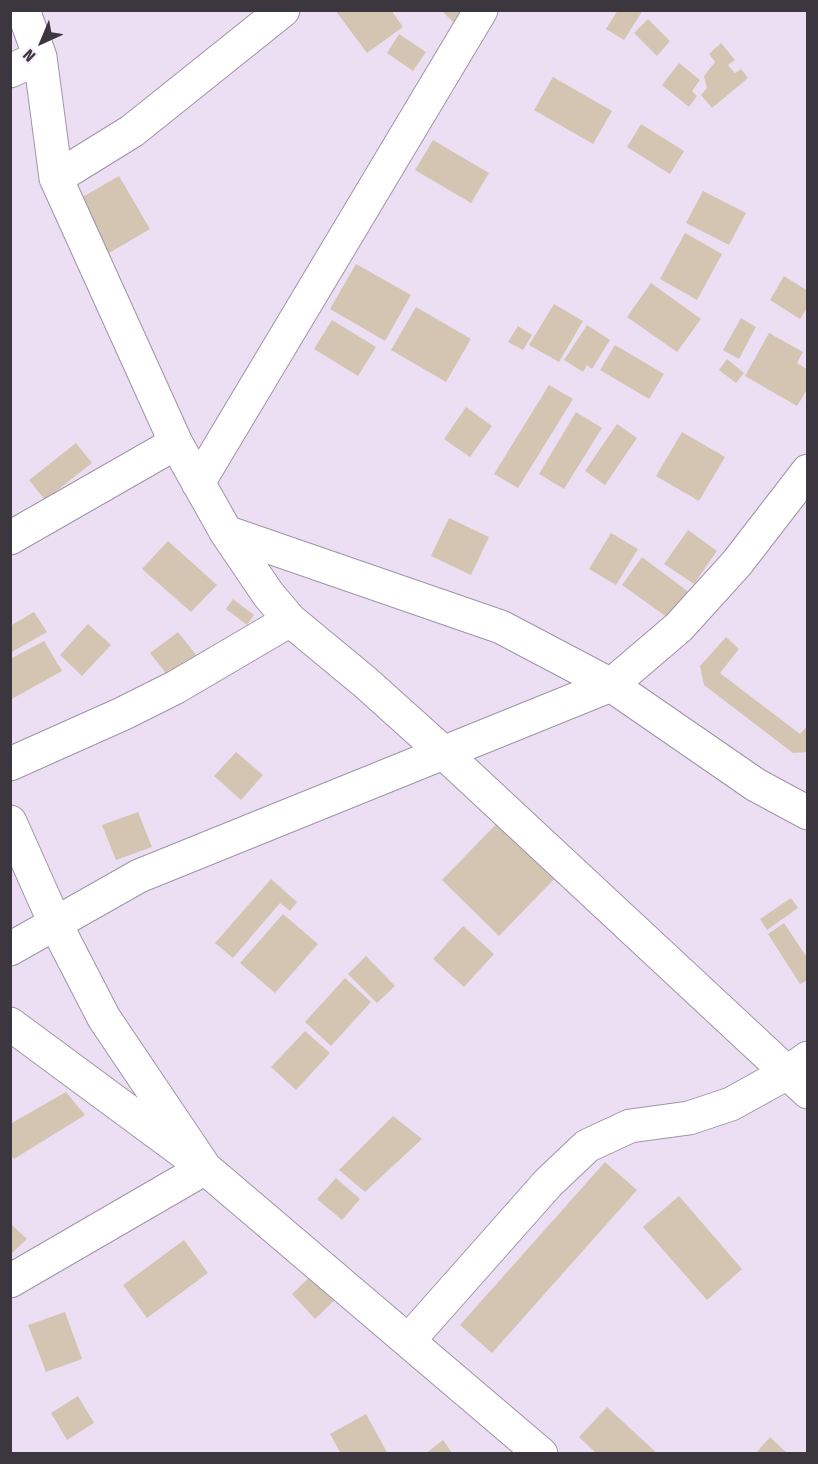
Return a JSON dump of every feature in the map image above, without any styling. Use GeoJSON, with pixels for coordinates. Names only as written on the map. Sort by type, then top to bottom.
{"type":"FeatureCollection","features":[{"type":"Feature","properties":{"kind":"street"},"geometry":{"type":"LineString","coordinates":[[23,10],[40,57],[56,178],[176,444],[226,532],[268,594],[290,620],[325,648],[801,1074],[731,1104],[689,1118],[630,1126],[587,1146],[548,1183],[409,1340]]}},
{"type":"Feature","properties":{"kind":"street"},"geometry":{"type":"LineString","coordinates":[[56,178],[132,131],[283,10]]}},
{"type":"Feature","properties":{"kind":"street"},"geometry":{"type":"LineString","coordinates":[[198,483],[481,10]]}},
{"type":"Feature","properties":{"kind":"street"},"geometry":{"type":"LineString","coordinates":[[10,71],[40,57]]}},
{"type":"Feature","properties":{"kind":"street"},"geometry":{"type":"LineString","coordinates":[[10,538],[176,444]]}},
{"type":"Feature","properties":{"kind":"street"},"geometry":{"type":"LineString","coordinates":[[10,949],[138,876],[611,685],[680,627],[737,563],[807,471]]}},
{"type":"Feature","properties":{"kind":"street"},"geometry":{"type":"LineString","coordinates":[[226,532],[501,627],[611,685],[756,785],[807,813]]}},
{"type":"Feature","properties":{"kind":"street"},"geometry":{"type":"LineString","coordinates":[[10,764],[176,687],[290,620]]}},
{"type":"Feature","properties":{"kind":"street"},"geometry":{"type":"LineString","coordinates":[[10,822],[55,923],[104,1018],[205,1168]]}},
{"type":"Feature","properties":{"kind":"street"},"geometry":{"type":"LineString","coordinates":[[10,1024],[205,1168],[541,1454]]}},
{"type":"Feature","properties":{"kind":"street"},"geometry":{"type":"LineString","coordinates":[[10,1281],[205,1168]]}},
{"type":"Feature","properties":{"kind":"building"},"geometry":{"type":"Polygon","coordinates":[[[335,10],[391,10],[403,27],[367,53],[335,10]]]}},
{"type":"Feature","properties":{"kind":"building"},"geometry":{"type":"Polygon","coordinates":[[[441,10],[466,10],[457,26],[441,10]]]}},
{"type":"Feature","properties":{"kind":"building"},"geometry":{"type":"Polygon","coordinates":[[[618,10],[643,10],[624,40],[606,29],[618,10]]]}},
{"type":"Feature","properties":{"kind":"building"},"geometry":{"type":"Polygon","coordinates":[[[648,19],[670,41],[657,56],[634,33],[648,19]]]}},
{"type":"Feature","properties":{"kind":"building"},"geometry":{"type":"Polygon","coordinates":[[[399,34],[426,52],[413,71],[387,53],[399,34]]]}},
{"type":"Feature","properties":{"kind":"building"},"geometry":{"type":"Polygon","coordinates":[[[721,43],[735,60],[728,65],[735,73],[741,69],[748,78],[712,108],[701,95],[707,88],[704,76],[715,62],[709,54],[721,43]]]}},
{"type":"Feature","properties":{"kind":"building"},"geometry":{"type":"Polygon","coordinates":[[[679,63],[700,80],[692,91],[697,96],[689,107],[662,85],[679,63]]]}},
{"type":"Feature","properties":{"kind":"building"},"geometry":{"type":"Polygon","coordinates":[[[553,77],[612,111],[593,144],[534,110],[553,77]]]}},
{"type":"Feature","properties":{"kind":"building"},"geometry":{"type":"Polygon","coordinates":[[[641,124],[684,151],[670,174],[627,147],[641,124]]]}},
{"type":"Feature","properties":{"kind":"building"},"geometry":{"type":"Polygon","coordinates":[[[433,140],[489,173],[471,203],[415,170],[433,140]]]}},
{"type":"Feature","properties":{"kind":"building"},"geometry":{"type":"Polygon","coordinates":[[[119,176],[150,229],[109,253],[79,199],[119,176]]]}},
{"type":"Feature","properties":{"kind":"building"},"geometry":{"type":"Polygon","coordinates":[[[703,191],[746,213],[729,245],[686,223],[703,191]]]}},
{"type":"Feature","properties":{"kind":"building"},"geometry":{"type":"Polygon","coordinates":[[[685,233],[722,254],[697,300],[660,279],[685,233]]]}},
{"type":"Feature","properties":{"kind":"building"},"geometry":{"type":"Polygon","coordinates":[[[356,264],[411,295],[385,341],[330,309],[356,264]]]}},
{"type":"Feature","properties":{"kind":"building"},"geometry":{"type":"Polygon","coordinates":[[[784,276],[808,291],[808,306],[800,319],[770,300],[784,276]]]}},
{"type":"Feature","properties":{"kind":"building"},"geometry":{"type":"Polygon","coordinates":[[[651,283],[701,319],[677,352],[627,317],[651,283]]]}},
{"type":"Feature","properties":{"kind":"building"},"geometry":{"type":"Polygon","coordinates":[[[554,304],[583,321],[559,362],[529,345],[554,304]]]}},
{"type":"Feature","properties":{"kind":"building"},"geometry":{"type":"Polygon","coordinates":[[[416,307],[471,339],[446,382],[391,350],[416,307]]]}},
{"type":"Feature","properties":{"kind":"building"},"geometry":{"type":"Polygon","coordinates":[[[741,318],[756,327],[739,359],[723,350],[741,318]]]}},
{"type":"Feature","properties":{"kind":"building"},"geometry":{"type":"Polygon","coordinates":[[[332,320],[376,347],[358,376],[314,349],[332,320]]]}},
{"type":"Feature","properties":{"kind":"building"},"geometry":{"type":"Polygon","coordinates":[[[587,325],[610,340],[592,369],[587,365],[583,372],[564,360],[587,325]]]}},
{"type":"Feature","properties":{"kind":"building"},"geometry":{"type":"Polygon","coordinates":[[[518,326],[532,335],[523,350],[508,342],[518,326]]]}},
{"type":"Feature","properties":{"kind":"building"},"geometry":{"type":"Polygon","coordinates":[[[769,333],[803,352],[797,363],[808,370],[808,388],[797,406],[745,376],[769,333]]]}},
{"type":"Feature","properties":{"kind":"building"},"geometry":{"type":"Polygon","coordinates":[[[615,345],[664,374],[649,399],[600,370],[615,345]]]}},
{"type":"Feature","properties":{"kind":"building"},"geometry":{"type":"Polygon","coordinates":[[[727,359],[744,373],[736,383],[719,370],[727,359]]]}},
{"type":"Feature","properties":{"kind":"building"},"geometry":{"type":"Polygon","coordinates":[[[549,385],[573,399],[518,488],[494,474],[549,385]]]}},
{"type":"Feature","properties":{"kind":"building"},"geometry":{"type":"Polygon","coordinates":[[[466,407],[492,426],[470,457],[444,439],[466,407]]]}},
{"type":"Feature","properties":{"kind":"building"},"geometry":{"type":"Polygon","coordinates":[[[576,412],[602,428],[564,489],[539,474],[576,412]]]}},
{"type":"Feature","properties":{"kind":"building"},"geometry":{"type":"Polygon","coordinates":[[[617,424],[637,438],[605,485],[585,471],[617,424]]]}},
{"type":"Feature","properties":{"kind":"building"},"geometry":{"type":"Polygon","coordinates":[[[682,432],[725,457],[699,501],[656,476],[682,432]]]}},
{"type":"Feature","properties":{"kind":"building"},"geometry":{"type":"Polygon","coordinates":[[[76,443],[92,463],[45,500],[29,480],[76,443]]]}},
{"type":"Feature","properties":{"kind":"building"},"geometry":{"type":"Polygon","coordinates":[[[449,518],[489,537],[471,575],[431,556],[449,518]]]}},
{"type":"Feature","properties":{"kind":"building"},"geometry":{"type":"Polygon","coordinates":[[[688,530],[717,551],[694,584],[664,564],[688,530]]]}},
{"type":"Feature","properties":{"kind":"building"},"geometry":{"type":"Polygon","coordinates":[[[611,533],[638,549],[616,585],[589,569],[611,533]]]}},
{"type":"Feature","properties":{"kind":"building"},"geometry":{"type":"Polygon","coordinates":[[[168,541],[217,585],[191,612],[142,569],[168,541]]]}},
{"type":"Feature","properties":{"kind":"building"},"geometry":{"type":"Polygon","coordinates":[[[642,557],[690,593],[671,620],[622,585],[642,557]]]}},
{"type":"Feature","properties":{"kind":"building"},"geometry":{"type":"Polygon","coordinates":[[[233,599],[254,615],[247,625],[226,609],[233,599]]]}},
{"type":"Feature","properties":{"kind":"building"},"geometry":{"type":"Polygon","coordinates":[[[34,612],[47,632],[10,653],[10,626],[34,612]]]}},
{"type":"Feature","properties":{"kind":"building"},"geometry":{"type":"Polygon","coordinates":[[[88,624],[111,645],[82,676],[60,655],[88,624]]]}},
{"type":"Feature","properties":{"kind":"building"},"geometry":{"type":"Polygon","coordinates":[[[178,632],[201,661],[169,677],[150,653],[178,632]]]}},
{"type":"Feature","properties":{"kind":"building"},"geometry":{"type":"Polygon","coordinates":[[[726,637],[739,649],[720,673],[800,734],[808,725],[808,752],[793,753],[704,685],[700,666],[726,637]]]}},
{"type":"Feature","properties":{"kind":"building"},"geometry":{"type":"Polygon","coordinates":[[[44,641],[62,671],[10,700],[10,659],[44,641]]]}},
{"type":"Feature","properties":{"kind":"building"},"geometry":{"type":"Polygon","coordinates":[[[236,752],[263,775],[241,800],[214,776],[236,752]]]}},
{"type":"Feature","properties":{"kind":"building"},"geometry":{"type":"Polygon","coordinates":[[[138,812],[152,847],[116,860],[102,825],[138,812]]]}},
{"type":"Feature","properties":{"kind":"building"},"geometry":{"type":"Polygon","coordinates":[[[503,817],[560,873],[499,936],[442,880],[503,817]]]}},
{"type":"Feature","properties":{"kind":"building"},"geometry":{"type":"Polygon","coordinates":[[[271,879],[297,902],[290,911],[280,903],[233,958],[215,943],[271,879]]]}},
{"type":"Feature","properties":{"kind":"building"},"geometry":{"type":"Polygon","coordinates":[[[791,898],[798,908],[767,930],[760,919],[791,898]]]}},
{"type":"Feature","properties":{"kind":"building"},"geometry":{"type":"Polygon","coordinates":[[[283,914],[318,944],[275,993],[240,963],[283,914]]]}},
{"type":"Feature","properties":{"kind":"building"},"geometry":{"type":"Polygon","coordinates":[[[784,923],[808,959],[808,980],[800,984],[768,934],[784,923]]]}},
{"type":"Feature","properties":{"kind":"building"},"geometry":{"type":"Polygon","coordinates":[[[463,926],[494,954],[464,987],[433,959],[463,926]]]}},
{"type":"Feature","properties":{"kind":"building"},"geometry":{"type":"Polygon","coordinates":[[[366,956],[395,986],[377,1003],[348,974],[366,956]]]}},
{"type":"Feature","properties":{"kind":"building"},"geometry":{"type":"Polygon","coordinates":[[[345,978],[371,1002],[331,1046],[305,1022],[345,978]]]}},
{"type":"Feature","properties":{"kind":"building"},"geometry":{"type":"Polygon","coordinates":[[[305,1031],[330,1053],[296,1090],[271,1067],[305,1031]]]}},
{"type":"Feature","properties":{"kind":"building"},"geometry":{"type":"Polygon","coordinates":[[[66,1092],[85,1115],[14,1159],[10,1155],[10,1124],[66,1092]]]}},
{"type":"Feature","properties":{"kind":"building"},"geometry":{"type":"Polygon","coordinates":[[[393,1116],[422,1139],[365,1192],[339,1170],[393,1116]]]}},
{"type":"Feature","properties":{"kind":"building"},"geometry":{"type":"Polygon","coordinates":[[[605,1162],[637,1190],[492,1353],[460,1325],[605,1162]]]}},
{"type":"Feature","properties":{"kind":"building"},"geometry":{"type":"Polygon","coordinates":[[[336,1178],[360,1199],[342,1220],[317,1199],[336,1178]]]}},
{"type":"Feature","properties":{"kind":"building"},"geometry":{"type":"Polygon","coordinates":[[[679,1196],[742,1269],[707,1300],[643,1227],[679,1196]]]}},
{"type":"Feature","properties":{"kind":"building"},"geometry":{"type":"Polygon","coordinates":[[[10,1223],[27,1239],[12,1253],[10,1253],[10,1223]]]}},
{"type":"Feature","properties":{"kind":"building"},"geometry":{"type":"Polygon","coordinates":[[[184,1240],[208,1273],[147,1318],[123,1285],[184,1240]]]}},
{"type":"Feature","properties":{"kind":"building"},"geometry":{"type":"Polygon","coordinates":[[[314,1273],[338,1297],[315,1319],[292,1294],[314,1273]]]}},
{"type":"Feature","properties":{"kind":"building"},"geometry":{"type":"Polygon","coordinates":[[[65,1312],[82,1359],[46,1372],[28,1325],[65,1312]]]}},
{"type":"Feature","properties":{"kind":"building"},"geometry":{"type":"Polygon","coordinates":[[[78,1396],[94,1423],[67,1440],[51,1413],[78,1396]]]}},
{"type":"Feature","properties":{"kind":"building"},"geometry":{"type":"Polygon","coordinates":[[[607,1407],[658,1454],[597,1454],[579,1437],[607,1407]]]}},
{"type":"Feature","properties":{"kind":"building"},"geometry":{"type":"Polygon","coordinates":[[[366,1414],[388,1454],[341,1454],[330,1434],[366,1414]]]}},
{"type":"Feature","properties":{"kind":"building"},"geometry":{"type":"Polygon","coordinates":[[[770,1437],[788,1454],[755,1454],[770,1437]]]}},
{"type":"Feature","properties":{"kind":"building"},"geometry":{"type":"Polygon","coordinates":[[[443,1440],[453,1454],[425,1454],[443,1440]]]}}]}
